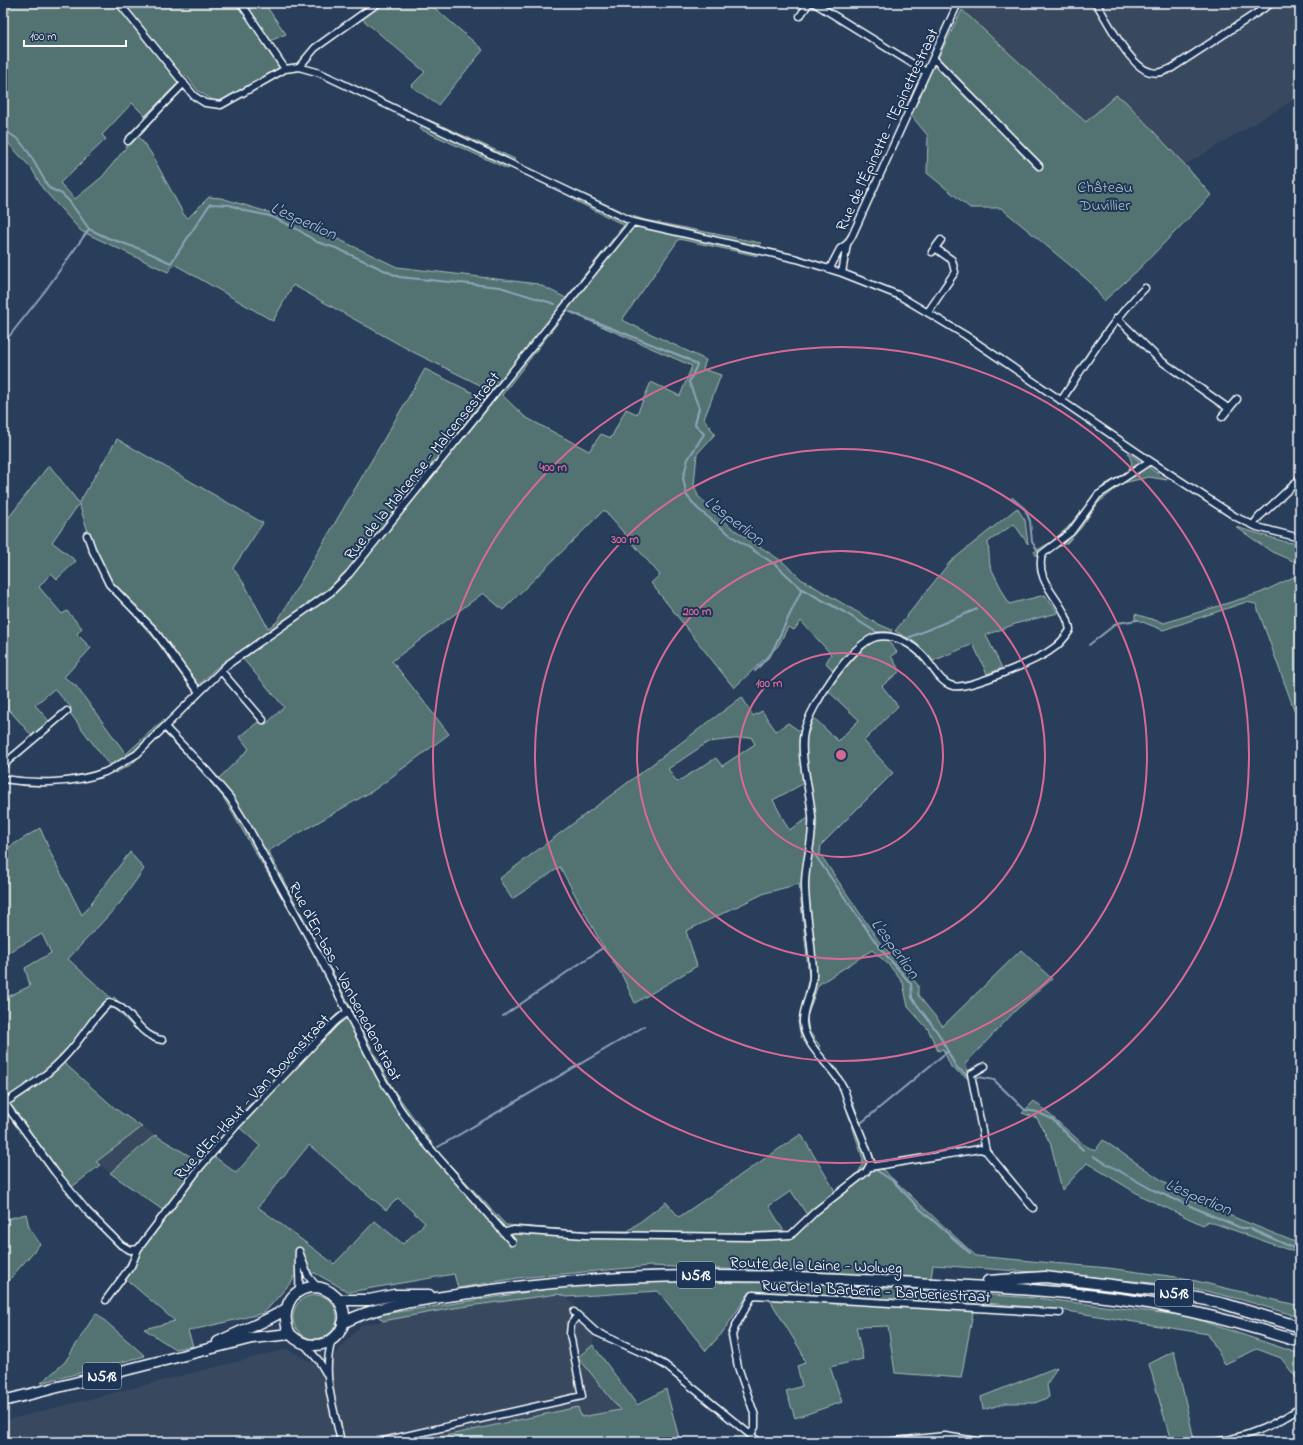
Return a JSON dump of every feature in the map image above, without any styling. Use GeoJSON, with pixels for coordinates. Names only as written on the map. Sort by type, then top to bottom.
{"type":"FeatureCollection","features":[{"type":"Feature","properties":{"kind":"highway","name":"Route de la Laine - Wolweg"},"geometry":{"type":"LineString","coordinates":[[343,1323],[364,1314],[453,1295],[565,1281],[704,1275],[805,1277],[1010,1288],[1122,1299],[1228,1320],[1300,1342]]}},
{"type":"Feature","properties":{"kind":"highway","name":"Route de la Laine - Wolweg"},"geometry":{"type":"LineString","coordinates":[[939,1284],[1044,1277],[1095,1282],[1169,1292],[1225,1304],[1300,1327]]}},
{"type":"Feature","properties":{"kind":"highway"},"geometry":{"type":"LineString","coordinates":[[286,1309],[285,1322],[290,1334],[304,1344],[318,1346],[332,1340],[337,1335],[343,1323],[343,1309],[339,1300],[329,1292],[317,1287],[299,1291]]}},
{"type":"Feature","properties":{"kind":"highway","name":"N518"},"geometry":{"type":"LineString","coordinates":[[202,1351],[240,1331],[269,1320],[286,1309],[293,1296],[299,1291]]}},
{"type":"Feature","properties":{"kind":"highway","name":"Route de la Laine - Wolweg"},"geometry":{"type":"LineString","coordinates":[[339,1300],[369,1300],[394,1295],[453,1295]]}},
{"type":"Feature","properties":{"kind":"highway","name":"N518"},"geometry":{"type":"LineString","coordinates":[[3,1401],[252,1338],[290,1334]]}},
{"type":"Feature","properties":{"kind":"street"},"geometry":{"type":"LineString","coordinates":[[119,3],[194,96],[205,104],[221,105],[285,69],[299,67],[327,76],[633,222],[759,249],[830,268],[898,295],[928,312],[1236,517],[1253,525],[1281,534],[1300,538]]}},
{"type":"Feature","properties":{"kind":"street"},"geometry":{"type":"LineString","coordinates":[[241,3],[285,69]]}},
{"type":"Feature","properties":{"kind":"street"},"geometry":{"type":"LineString","coordinates":[[299,67],[315,48],[378,3]]}},
{"type":"Feature","properties":{"kind":"street"},"geometry":{"type":"LineString","coordinates":[[800,16],[809,3]]}},
{"type":"Feature","properties":{"kind":"street"},"geometry":{"type":"LineString","coordinates":[[814,3],[926,72]]}},
{"type":"Feature","properties":{"kind":"street","name":"Rue de l'Épinette - l'Epinettestraat"},"geometry":{"type":"LineString","coordinates":[[847,244],[958,3]]}},
{"type":"Feature","properties":{"kind":"street"},"geometry":{"type":"LineString","coordinates":[[1096,3],[1132,59],[1142,68],[1152,72],[1162,73],[1272,3]]}},
{"type":"Feature","properties":{"kind":"street"},"geometry":{"type":"LineString","coordinates":[[933,58],[1039,166]]}},
{"type":"Feature","properties":{"kind":"street"},"geometry":{"type":"LineString","coordinates":[[128,141],[184,82]]}},
{"type":"Feature","properties":{"kind":"street","name":"Rue de la Malcense - Malcensestraat"},"geometry":{"type":"LineString","coordinates":[[3,779],[68,781],[88,778],[105,772],[137,754],[221,671],[331,592],[349,574],[633,222]]}},
{"type":"Feature","properties":{"kind":"street"},"geometry":{"type":"LineString","coordinates":[[928,312],[955,272],[955,267],[952,260],[934,250],[940,240]]}},
{"type":"Feature","properties":{"kind":"street"},"geometry":{"type":"LineString","coordinates":[[830,268],[840,249],[847,244]]}},
{"type":"Feature","properties":{"kind":"street"},"geometry":{"type":"LineString","coordinates":[[842,273],[847,244]]}},
{"type":"Feature","properties":{"kind":"street"},"geometry":{"type":"LineString","coordinates":[[1061,401],[1093,351],[1117,318],[1145,288]]}},
{"type":"Feature","properties":{"kind":"street"},"geometry":{"type":"LineString","coordinates":[[1117,318],[1160,360],[1228,408]]}},
{"type":"Feature","properties":{"kind":"street"},"geometry":{"type":"LineString","coordinates":[[1222,417],[1228,408],[1237,400]]}},
{"type":"Feature","properties":{"kind":"street"},"geometry":{"type":"LineString","coordinates":[[870,1167],[869,1155],[843,1087],[812,1045],[806,1034],[803,1023],[813,984],[811,936],[805,889],[813,818],[804,757],[804,731],[817,703],[838,670],[854,652],[875,638],[894,638],[905,642],[926,658],[946,683],[955,686],[987,679],[1034,660],[1051,651],[1064,639],[1070,630],[1068,618],[1043,580],[1040,562],[1042,554],[1071,532],[1098,495],[1150,461]]}},
{"type":"Feature","properties":{"kind":"street"},"geometry":{"type":"LineString","coordinates":[[1253,525],[1259,517],[1300,479]]}},
{"type":"Feature","properties":{"kind":"street"},"geometry":{"type":"LineString","coordinates":[[87,535],[109,584],[154,630],[199,692]]}},
{"type":"Feature","properties":{"kind":"street"},"geometry":{"type":"LineString","coordinates":[[221,671],[263,720]]}},
{"type":"Feature","properties":{"kind":"street"},"geometry":{"type":"LineString","coordinates":[[3,765],[67,711]]}},
{"type":"Feature","properties":{"kind":"street","name":"Rue d'En-bas - Vanbenedenstraat"},"geometry":{"type":"LineString","coordinates":[[165,728],[206,770],[230,798],[248,828],[348,1011],[380,1076],[400,1109],[426,1143],[506,1232],[512,1242]]}},
{"type":"Feature","properties":{"kind":"street"},"geometry":{"type":"LineString","coordinates":[[138,1249],[130,1250],[121,1245],[87,1211],[54,1172],[4,1103],[44,1076],[54,1067],[68,1053],[101,1010],[109,1003],[119,1006],[145,1034],[153,1039],[162,1040]]}},
{"type":"Feature","properties":{"kind":"street","name":"Rue d'En-Haut - Van Bovenstraat"},"geometry":{"type":"LineString","coordinates":[[106,1300],[130,1266],[138,1249],[186,1184],[236,1126],[335,1022],[348,1011]]}},
{"type":"Feature","properties":{"kind":"street"},"geometry":{"type":"LineString","coordinates":[[985,1066],[970,1074],[986,1151],[1034,1208]]}},
{"type":"Feature","properties":{"kind":"street"},"geometry":{"type":"LineString","coordinates":[[506,1232],[526,1230],[585,1235],[658,1236],[791,1235],[816,1211],[848,1187],[870,1167],[980,1149],[986,1151]]}},
{"type":"Feature","properties":{"kind":"street"},"geometry":{"type":"LineString","coordinates":[[299,1291],[301,1278],[298,1262],[299,1251],[308,1276],[317,1287]]}},
{"type":"Feature","properties":{"kind":"street","name":"Rue de la Barberie - Barberiestraat"},"geometry":{"type":"LineString","coordinates":[[751,1434],[755,1427],[755,1416],[738,1367],[732,1336],[736,1325],[753,1295],[1060,1313]]}},
{"type":"Feature","properties":{"kind":"street"},"geometry":{"type":"LineString","coordinates":[[379,1442],[582,1396],[570,1334],[571,1324],[576,1314],[596,1332],[647,1354],[665,1366],[759,1442]]}},
{"type":"Feature","properties":{"kind":"street"},"geometry":{"type":"LineString","coordinates":[[326,1374],[328,1351],[332,1340]]}},
{"type":"Feature","properties":{"kind":"street"},"geometry":{"type":"LineString","coordinates":[[304,1344],[319,1361],[326,1374],[341,1442]]}},
{"type":"Feature","properties":{"kind":"street"},"geometry":{"type":"LineString","coordinates":[[1214,1442],[1240,1436],[1266,1427],[1300,1408]]}},
{"type":"Feature","properties":{"kind":"street"},"geometry":{"type":"LineString","coordinates":[[885,1442],[945,1436],[982,1442]]}},
{"type":"Feature","properties":{"kind":"street"},"geometry":{"type":"LineString","coordinates":[[1004,1442],[1046,1442]]}},
{"type":"Feature","properties":{"kind":"shaded area"},"geometry":{"type":"Polygon","coordinates":[[[965,3],[1300,3],[1300,96],[1185,165],[1125,101],[1087,122],[1058,98],[962,10],[965,3]]]}},
{"type":"Feature","properties":{"kind":"shaded area"},"geometry":{"type":"Polygon","coordinates":[[[142,1127],[155,1135],[110,1173],[96,1162],[142,1127]]]}},
{"type":"Feature","properties":{"kind":"shaded area"},"geometry":{"type":"Polygon","coordinates":[[[558,1294],[566,1297],[595,1326],[593,1345],[578,1357],[620,1410],[581,1417],[578,1407],[417,1442],[3,1442],[3,1421],[287,1349],[313,1363],[330,1359],[362,1325],[454,1308],[558,1294]]]}},
{"type":"Feature","properties":{"kind":"green space"},"geometry":{"type":"Polygon","coordinates":[[[12,3],[117,3],[124,11],[133,3],[235,3],[244,15],[256,3],[264,3],[286,34],[263,44],[280,68],[230,99],[216,102],[198,91],[186,75],[145,116],[132,103],[102,135],[106,139],[60,183],[75,199],[102,177],[137,134],[151,153],[184,215],[188,218],[209,197],[221,198],[304,223],[397,267],[538,284],[566,298],[624,225],[574,200],[579,192],[629,215],[645,220],[761,243],[758,256],[679,239],[622,320],[706,360],[703,369],[721,375],[704,419],[715,434],[697,454],[694,485],[698,496],[732,528],[783,562],[801,579],[876,623],[892,630],[889,634],[882,634],[897,652],[891,656],[900,671],[882,686],[898,706],[864,741],[893,773],[821,845],[820,854],[878,940],[918,985],[918,995],[943,1026],[1021,950],[1052,979],[1016,1010],[966,1063],[969,1079],[951,1067],[943,1049],[938,1051],[928,1029],[908,1007],[903,983],[889,965],[872,950],[818,985],[807,1017],[809,1031],[820,1046],[814,1052],[801,1037],[798,1022],[809,977],[799,884],[765,893],[686,931],[697,966],[635,1003],[622,975],[601,943],[560,867],[512,899],[499,879],[742,697],[753,716],[762,711],[776,731],[788,723],[798,730],[809,732],[813,717],[838,741],[859,720],[828,691],[838,676],[826,663],[831,654],[801,621],[794,630],[788,627],[778,646],[734,688],[651,583],[660,575],[604,510],[503,610],[483,593],[392,661],[449,734],[374,790],[268,851],[312,934],[306,939],[223,797],[193,762],[164,733],[132,764],[115,773],[70,713],[71,707],[54,689],[35,705],[49,721],[32,736],[3,703],[3,525],[49,465],[79,503],[117,439],[263,523],[233,568],[245,585],[268,628],[277,622],[425,369],[481,397],[488,389],[413,352],[293,285],[273,321],[174,264],[168,272],[81,231],[43,189],[32,169],[3,139],[3,28],[12,3]],[[567,311],[502,395],[525,417],[589,451],[601,434],[611,438],[626,409],[637,414],[651,382],[680,396],[692,366],[567,311]],[[79,504],[52,542],[76,561],[57,579],[51,573],[39,587],[62,614],[67,611],[82,628],[77,634],[91,648],[64,677],[76,686],[126,754],[163,720],[219,778],[249,749],[240,737],[259,721],[262,724],[266,724],[284,707],[237,652],[215,669],[193,691],[155,639],[129,610],[133,606],[110,582],[92,544],[79,504]],[[751,737],[708,742],[668,769],[677,782],[716,758],[722,766],[755,744],[751,737]],[[810,780],[773,800],[789,830],[815,814],[810,780]]]}},
{"type":"Feature","properties":{"kind":"green space"},"geometry":{"type":"Polygon","coordinates":[[[384,3],[429,3],[483,50],[438,105],[411,86],[425,72],[362,19],[384,3]]]}},
{"type":"Feature","properties":{"kind":"green space","name":"Château Duvillier"},"geometry":{"type":"Polygon","coordinates":[[[962,10],[1086,122],[1116,95],[1125,101],[1211,195],[1137,271],[1104,301],[1090,282],[1001,208],[970,208],[927,173],[928,136],[910,114],[962,10]]]}},
{"type":"Feature","properties":{"kind":"green space"},"geometry":{"type":"Polygon","coordinates":[[[427,119],[515,159],[508,169],[420,129],[427,119]]]}},
{"type":"Feature","properties":{"kind":"green space"},"geometry":{"type":"Polygon","coordinates":[[[1128,453],[1167,480],[1149,477],[1123,483],[1098,503],[1081,528],[1067,543],[1051,550],[1042,564],[1034,552],[1051,542],[1067,528],[1104,485],[1127,472],[1132,463],[1128,453]]]}},
{"type":"Feature","properties":{"kind":"green space"},"geometry":{"type":"Polygon","coordinates":[[[1017,508],[1025,520],[1028,544],[1014,524],[988,542],[990,566],[1009,604],[1045,595],[1058,613],[1018,623],[986,635],[1002,668],[987,674],[973,644],[933,661],[916,643],[895,631],[950,562],[1017,508]]]}},
{"type":"Feature","properties":{"kind":"green space"},"geometry":{"type":"Polygon","coordinates":[[[1236,527],[1286,542],[1300,544],[1300,564],[1272,552],[1236,527]]]}},
{"type":"Feature","properties":{"kind":"green space"},"geometry":{"type":"Polygon","coordinates":[[[1300,574],[1300,726],[1256,604],[1246,602],[1163,630],[1135,619],[1135,614],[1164,623],[1260,593],[1300,574]]]}},
{"type":"Feature","properties":{"kind":"green space"},"geometry":{"type":"Polygon","coordinates":[[[40,828],[53,858],[82,915],[130,852],[144,869],[120,903],[68,959],[112,999],[114,997],[141,1025],[136,1030],[115,1008],[109,1008],[63,1062],[117,1110],[142,1127],[96,1162],[100,1165],[72,1187],[6,1100],[3,1101],[3,997],[5,998],[30,986],[25,968],[51,953],[42,934],[3,955],[3,851],[40,828]]]}},
{"type":"Feature","properties":{"kind":"green space"},"geometry":{"type":"Polygon","coordinates":[[[331,969],[393,1089],[439,1153],[506,1225],[585,1231],[628,1231],[666,1202],[679,1217],[801,1134],[835,1191],[857,1173],[863,1159],[841,1092],[829,1072],[835,1066],[854,1105],[875,1161],[873,1170],[882,1169],[976,1256],[1108,1268],[1184,1278],[1300,1306],[1300,1317],[1239,1299],[1185,1286],[1047,1273],[933,1265],[931,1278],[651,1266],[518,1278],[458,1288],[454,1274],[349,1292],[315,1273],[293,1277],[293,1280],[264,1313],[188,1331],[193,1346],[175,1349],[144,1329],[175,1321],[121,1275],[129,1260],[143,1246],[167,1213],[110,1173],[155,1135],[198,1161],[207,1151],[236,1173],[260,1146],[233,1122],[336,1015],[344,1010],[324,974],[331,969]],[[309,1145],[258,1207],[334,1264],[375,1221],[403,1244],[425,1223],[398,1198],[386,1210],[309,1145]],[[791,1191],[769,1206],[785,1233],[794,1238],[810,1219],[791,1191]]]}},
{"type":"Feature","properties":{"kind":"green space"},"geometry":{"type":"Polygon","coordinates":[[[1034,1101],[1083,1144],[1095,1151],[1103,1140],[1189,1199],[1300,1244],[1300,1254],[1208,1221],[1203,1225],[1143,1197],[1087,1163],[1062,1190],[1051,1145],[1037,1118],[1022,1113],[1034,1101]]]}},
{"type":"Feature","properties":{"kind":"green space"},"geometry":{"type":"Polygon","coordinates":[[[26,1214],[29,1227],[40,1244],[3,1287],[3,1220],[26,1214]]]}},
{"type":"Feature","properties":{"kind":"green space"},"geometry":{"type":"Polygon","coordinates":[[[649,1282],[806,1283],[1036,1298],[1187,1316],[1300,1354],[1300,1383],[1281,1358],[1257,1349],[1225,1364],[1208,1334],[1061,1310],[975,1302],[961,1378],[895,1373],[888,1326],[856,1327],[863,1359],[830,1367],[842,1402],[795,1418],[786,1391],[802,1386],[797,1366],[805,1363],[801,1351],[765,1292],[749,1293],[722,1333],[706,1351],[658,1291],[566,1297],[558,1294],[454,1308],[383,1321],[377,1315],[562,1287],[649,1282]]]}},
{"type":"Feature","properties":{"kind":"green space"},"geometry":{"type":"Polygon","coordinates":[[[319,1295],[324,1296],[331,1301],[336,1308],[336,1326],[331,1333],[324,1338],[311,1339],[306,1338],[299,1333],[294,1326],[293,1313],[294,1308],[299,1301],[306,1296],[319,1295]]]}},
{"type":"Feature","properties":{"kind":"green space"},"geometry":{"type":"Polygon","coordinates":[[[96,1313],[145,1356],[41,1383],[65,1362],[96,1313]]]}},
{"type":"Feature","properties":{"kind":"green space"},"geometry":{"type":"Polygon","coordinates":[[[593,1345],[637,1405],[666,1389],[680,1442],[417,1442],[578,1407],[581,1417],[620,1410],[578,1357],[593,1345]]]}},
{"type":"Feature","properties":{"kind":"green space"},"geometry":{"type":"Polygon","coordinates":[[[1174,1351],[1194,1439],[1171,1441],[1149,1364],[1174,1351]]]}},
{"type":"Feature","properties":{"kind":"green space"},"geometry":{"type":"Polygon","coordinates":[[[1057,1367],[1047,1385],[1049,1397],[1035,1403],[1006,1403],[983,1410],[981,1397],[1057,1367]]]}},
{"type":"Feature","properties":{"kind":"waterway","name":"L'esperlion"},"geometry":{"type":"LineString","coordinates":[[3,129],[19,140],[29,153],[49,188],[62,194],[70,202],[89,229],[108,238],[143,250],[171,263],[210,204],[230,205],[246,211],[270,216],[297,229],[317,242],[336,248],[399,277],[500,287],[555,304]]}},
{"type":"Feature","properties":{"kind":"waterway"},"geometry":{"type":"LineString","coordinates":[[3,344],[45,291],[89,229]]}},
{"type":"Feature","properties":{"kind":"waterway","name":"L'esperlion"},"geometry":{"type":"LineString","coordinates":[[571,312],[686,358],[697,365],[689,382],[699,408],[695,424],[704,434],[688,459],[683,478],[687,496],[698,509],[733,537],[776,565],[802,589],[771,654],[755,671]]}},
{"type":"Feature","properties":{"kind":"waterway"},"geometry":{"type":"LineString","coordinates":[[1012,498],[1025,509],[1030,521],[1032,542],[1038,551]]}},
{"type":"Feature","properties":{"kind":"waterway"},"geometry":{"type":"LineString","coordinates":[[802,589],[844,612],[876,632],[887,632],[908,638],[977,609]]}},
{"type":"Feature","properties":{"kind":"waterway"},"geometry":{"type":"LineString","coordinates":[[1089,645],[1117,623],[1138,620]]}},
{"type":"Feature","properties":{"kind":"waterway","name":"L'esperlion"},"geometry":{"type":"LineString","coordinates":[[815,855],[879,947],[911,984],[912,998],[938,1033],[956,1067],[967,1075]]}},
{"type":"Feature","properties":{"kind":"waterway"},"geometry":{"type":"LineString","coordinates":[[503,1016],[604,947]]}},
{"type":"Feature","properties":{"kind":"waterway"},"geometry":{"type":"LineString","coordinates":[[438,1147],[645,1026]]}},
{"type":"Feature","properties":{"kind":"waterway"},"geometry":{"type":"LineString","coordinates":[[861,1123],[948,1051]]}},
{"type":"Feature","properties":{"kind":"waterway","name":"L'esperlion"},"geometry":{"type":"LineString","coordinates":[[973,1076],[994,1080],[1025,1110],[1037,1112],[1052,1119],[1083,1150]]}},
{"type":"Feature","properties":{"kind":"waterway","name":"L'esperlion"},"geometry":{"type":"LineString","coordinates":[[1093,1156],[1151,1189],[1241,1228],[1249,1228],[1300,1251]]}},
{"type":"Feature","properties":{"kind":"waterway"},"geometry":{"type":"LineString","coordinates":[[876,1170],[893,1181],[920,1209],[970,1253]]}}]}
